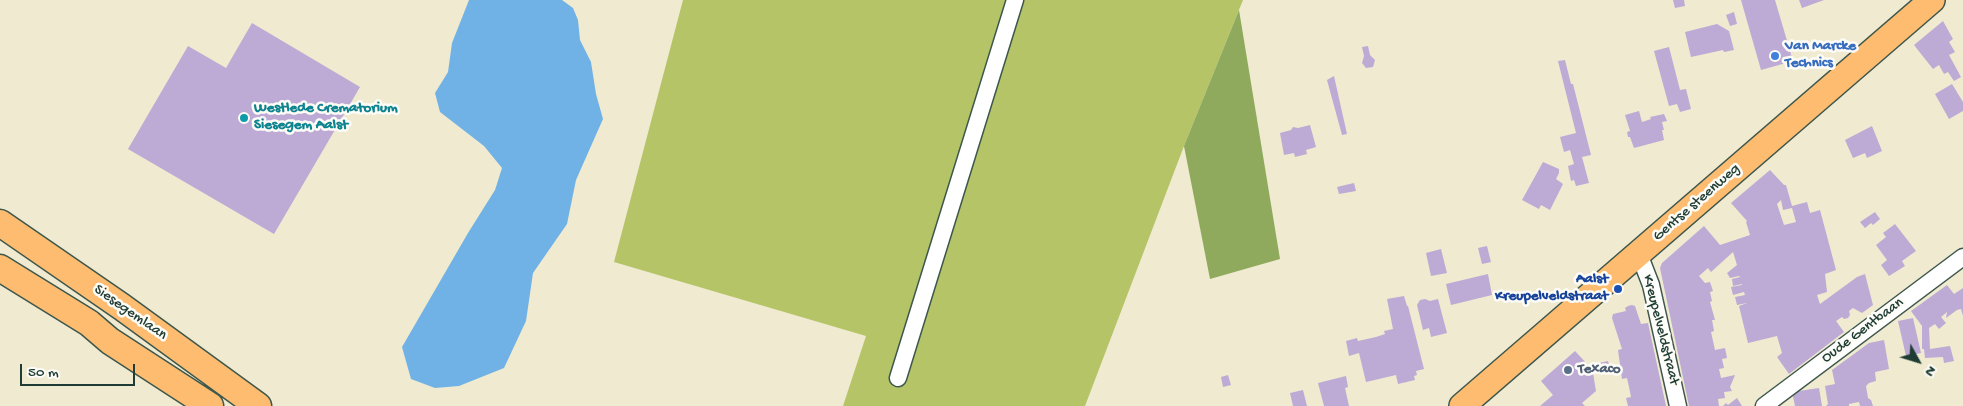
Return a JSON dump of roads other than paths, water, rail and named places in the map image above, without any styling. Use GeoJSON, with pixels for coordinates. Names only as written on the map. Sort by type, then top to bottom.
{"type":"FeatureCollection","features":[{"type":"Feature","properties":{"kind":"highway","name":"Siesegemlaan"},"geometry":{"type":"LineString","coordinates":[[0,223],[129,312],[258,406]]}},
{"type":"Feature","properties":{"kind":"highway"},"geometry":{"type":"LineString","coordinates":[[0,268],[89,323],[110,341],[210,406]]}},
{"type":"Feature","properties":{"kind":"main road","name":"Gentse steenweg"},"geometry":{"type":"LineString","coordinates":[[1462,406],[1932,0]]}},
{"type":"Feature","properties":{"kind":"street"},"geometry":{"type":"LineString","coordinates":[[898,378],[1015,0]]}},
{"type":"Feature","properties":{"kind":"street","name":"Kreupelveldstraat"},"geometry":{"type":"LineString","coordinates":[[1639,254],[1652,286],[1678,406]]}},
{"type":"Feature","properties":{"kind":"street","name":"Oude Gentbaan"},"geometry":{"type":"LineString","coordinates":[[1764,406],[1963,256]]}},
{"type":"Feature","properties":{"kind":"water"},"geometry":{"type":"Polygon","coordinates":[[[469,0],[562,0],[573,8],[578,20],[580,40],[591,62],[596,94],[603,119],[576,180],[567,224],[533,273],[526,321],[504,368],[459,386],[435,388],[411,379],[402,347],[495,190],[502,168],[484,146],[440,112],[435,93],[448,72],[452,43],[469,0]]]}},
{"type":"Feature","properties":{"kind":"place","name":"Van Marcke Technics"},"geometry":{"type":"Point","coordinates":[1775,56]}},
{"type":"Feature","properties":{"kind":"place","name":"Westlede Crematorium Siesegem Aalst"},"geometry":{"type":"Point","coordinates":[244,118]}},
{"type":"Feature","properties":{"kind":"place","name":"Aalst Kreupelveldstraat"},"geometry":{"type":"Point","coordinates":[1618,289]}},
{"type":"Feature","properties":{"kind":"place","name":"Texaco"},"geometry":{"type":"Point","coordinates":[1568,370]}}]}
